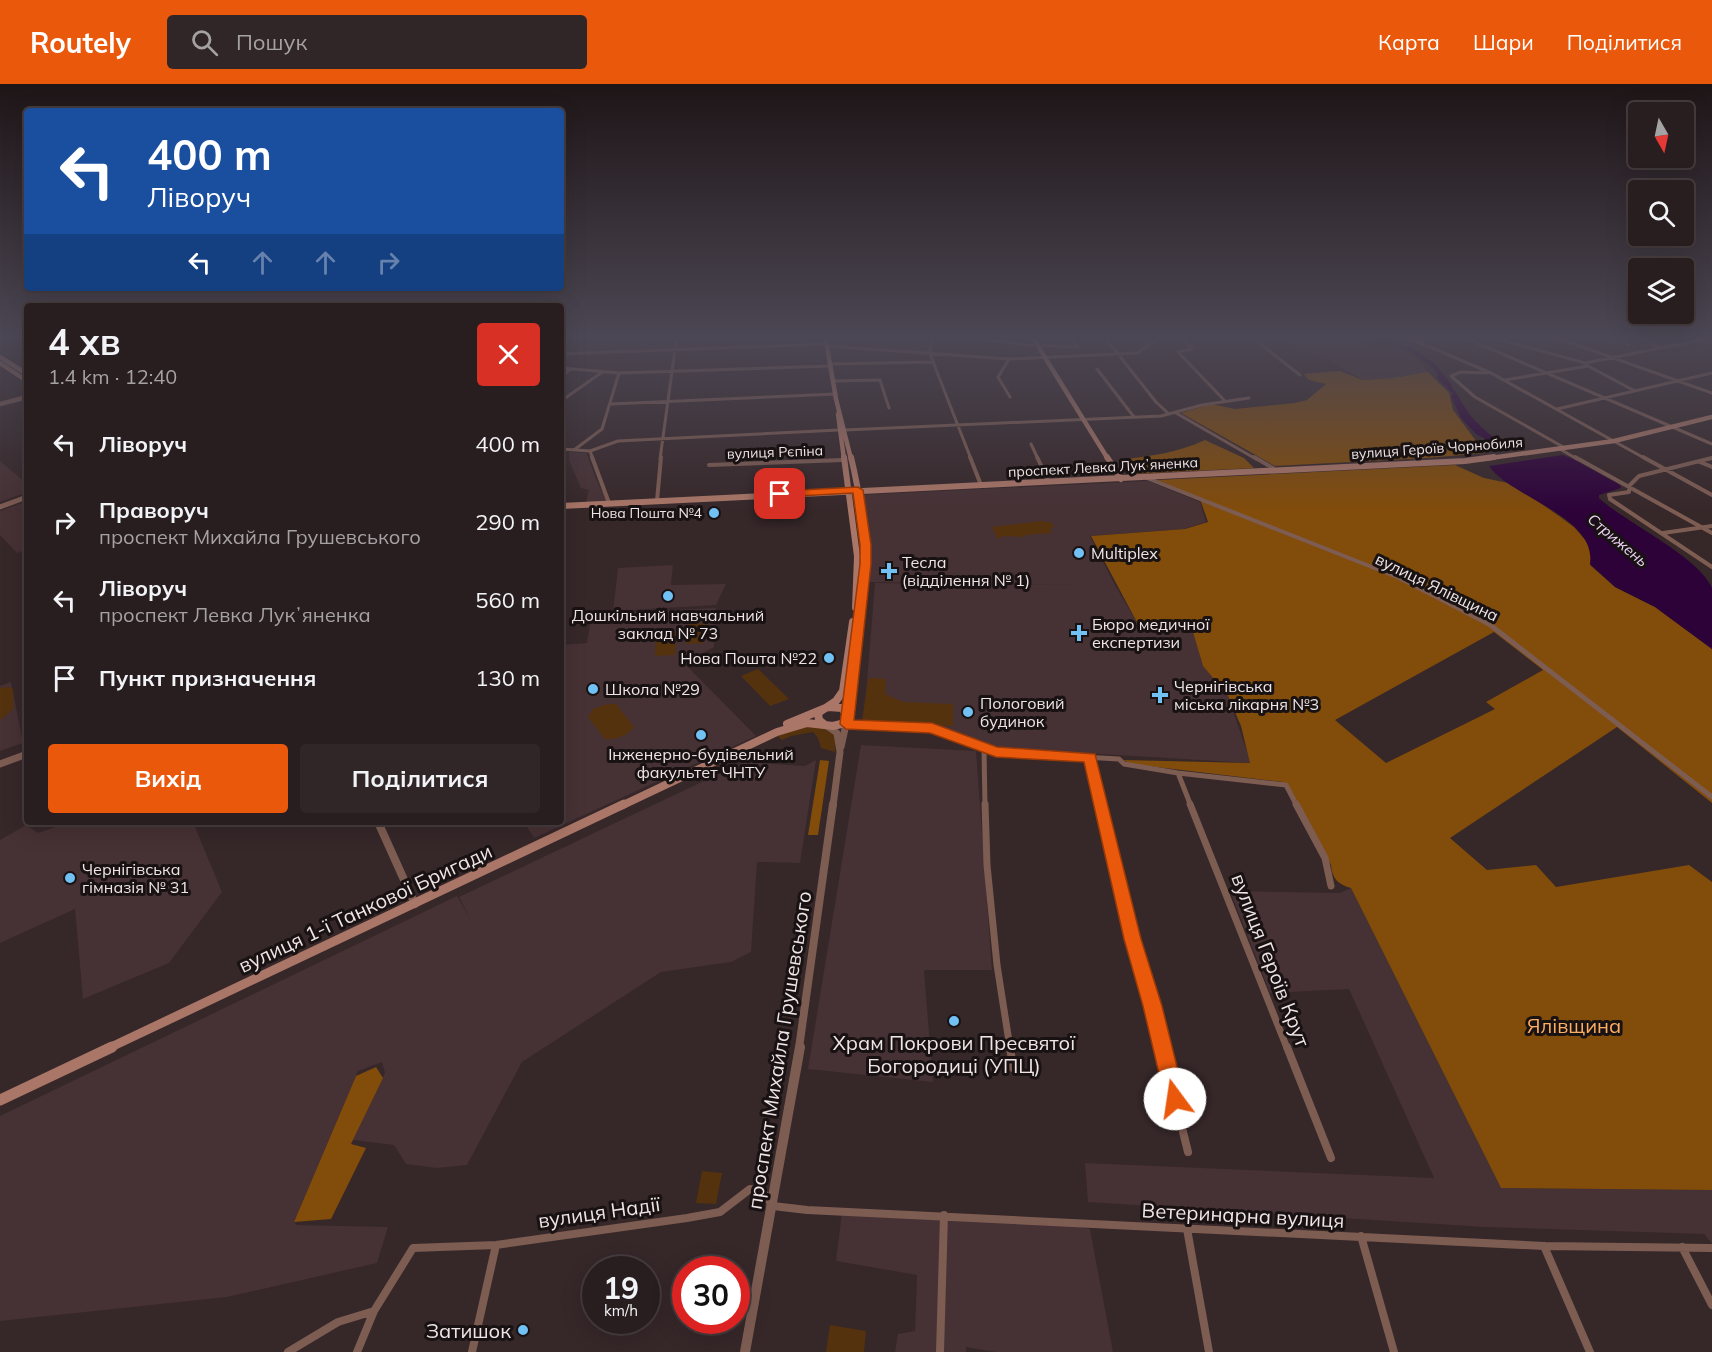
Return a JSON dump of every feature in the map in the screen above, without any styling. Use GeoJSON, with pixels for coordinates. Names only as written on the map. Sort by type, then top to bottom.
{"type":"FeatureCollection","features":[{"type":"Feature","properties":{"kind":"main road","name":"проспект Михайла Грушевського"},"geometry":{"type":"LineString","coordinates":[[836,394],[842,430],[858,492],[866,545],[866,564],[844,722]]}},
{"type":"Feature","properties":{"kind":"main road"},"geometry":{"type":"LineString","coordinates":[[1069,394],[1121,479]]}},
{"type":"Feature","properties":{"kind":"main road","name":"вулиця Героїв Чорнобиля"},"geometry":{"type":"LineString","coordinates":[[1339,467],[1476,460],[1614,441],[1712,417]]}},
{"type":"Feature","properties":{"kind":"main road","name":"проспект Михайла Грушевського"},"geometry":{"type":"LineString","coordinates":[[824,708],[836,701],[843,691],[854,619],[857,556],[843,460],[842,430]]}},
{"type":"Feature","properties":{"kind":"main road","name":"проспект Левка Лукʼяненка"},"geometry":{"type":"LineString","coordinates":[[564,508],[609,503],[1339,467]]}},
{"type":"Feature","properties":{"kind":"main road","name":"проспект Левка Лукʼяненка"},"geometry":{"type":"LineString","coordinates":[[564,508],[849,492]]}},
{"type":"Feature","properties":{"kind":"main road"},"geometry":{"type":"LineString","coordinates":[[825,725],[818,717],[824,708],[838,707],[846,711],[844,722]]}},
{"type":"Feature","properties":{"kind":"main road","name":"вулиця 1-ї Танкової Бригади"},"geometry":{"type":"LineString","coordinates":[[777,732],[789,723],[824,708]]}},
{"type":"Feature","properties":{"kind":"main road","name":"вулиця 1-ї Танкової Бригади"},"geometry":{"type":"LineString","coordinates":[[0,1100],[777,732],[807,723],[825,725],[844,722]]}},
{"type":"Feature","properties":{"kind":"street"},"geometry":{"type":"LineString","coordinates":[[574,450],[602,429],[614,394]]}},
{"type":"Feature","properties":{"kind":"street"},"geometry":{"type":"LineString","coordinates":[[657,501],[661,437],[671,394]]}},
{"type":"Feature","properties":{"kind":"street"},"geometry":{"type":"LineString","coordinates":[[611,404],[832,394]]}},
{"type":"Feature","properties":{"kind":"street"},"geometry":{"type":"LineString","coordinates":[[885,394],[889,408]]}},
{"type":"Feature","properties":{"kind":"street"},"geometry":{"type":"LineString","coordinates":[[945,394],[981,485]]}},
{"type":"Feature","properties":{"kind":"street"},"geometry":{"type":"LineString","coordinates":[[1116,394],[1134,417]]}},
{"type":"Feature","properties":{"kind":"street"},"geometry":{"type":"LineString","coordinates":[[1150,394],[1165,412],[1173,414],[1273,468]]}},
{"type":"Feature","properties":{"kind":"street"},"geometry":{"type":"LineString","coordinates":[[1218,394],[1225,401]]}},
{"type":"Feature","properties":{"kind":"street"},"geometry":{"type":"LineString","coordinates":[[1472,394],[1712,533]]}},
{"type":"Feature","properties":{"kind":"street"},"geometry":{"type":"LineString","coordinates":[[1530,394],[1712,495]]}},
{"type":"Feature","properties":{"kind":"street"},"geometry":{"type":"LineString","coordinates":[[1598,394],[1712,444]]}},
{"type":"Feature","properties":{"kind":"street"},"geometry":{"type":"LineString","coordinates":[[1557,409],[1622,394]]}},
{"type":"Feature","properties":{"kind":"street"},"geometry":{"type":"LineString","coordinates":[[0,404],[24,398]]}},
{"type":"Feature","properties":{"kind":"street"},"geometry":{"type":"LineString","coordinates":[[564,449],[590,451],[618,441],[661,437],[1134,417],[1173,414],[1225,401],[1249,398]]}},
{"type":"Feature","properties":{"kind":"street"},"geometry":{"type":"LineString","coordinates":[[1031,444],[1049,482]]}},
{"type":"Feature","properties":{"kind":"street"},"geometry":{"type":"LineString","coordinates":[[590,451],[609,503]]}},
{"type":"Feature","properties":{"kind":"street"},"geometry":{"type":"LineString","coordinates":[[1712,458],[1639,476],[1629,486],[1629,492],[1609,495],[1610,500],[1712,567]]}},
{"type":"Feature","properties":{"kind":"street","name":"вулиця Рєпіна"},"geometry":{"type":"LineString","coordinates":[[709,465],[843,460]]}},
{"type":"Feature","properties":{"kind":"street"},"geometry":{"type":"LineString","coordinates":[[1700,462],[1712,467]]}},
{"type":"Feature","properties":{"kind":"street","name":"вулиця Ялівщина"},"geometry":{"type":"LineString","coordinates":[[1147,478],[1397,577],[1489,624],[1712,797]]}},
{"type":"Feature","properties":{"kind":"street"},"geometry":{"type":"LineString","coordinates":[[0,507],[24,498]]}},
{"type":"Feature","properties":{"kind":"street"},"geometry":{"type":"LineString","coordinates":[[1663,533],[1712,526]]}},
{"type":"Feature","properties":{"kind":"street"},"geometry":{"type":"LineString","coordinates":[[844,722],[932,728],[984,749],[1007,753],[1119,759],[1124,764],[1178,774],[1286,785],[1325,858],[1330,886]]}},
{"type":"Feature","properties":{"kind":"street","name":"проспект Михайла Грушевського"},"geometry":{"type":"LineString","coordinates":[[745,1352],[802,1038],[844,722]]}},
{"type":"Feature","properties":{"kind":"street"},"geometry":{"type":"LineString","coordinates":[[825,725],[837,733],[840,752]]}},
{"type":"Feature","properties":{"kind":"street"},"geometry":{"type":"LineString","coordinates":[[984,749],[987,865],[997,965],[1013,1068]]}},
{"type":"Feature","properties":{"kind":"street"},"geometry":{"type":"LineString","coordinates":[[0,764],[24,755]]}},
{"type":"Feature","properties":{"kind":"street"},"geometry":{"type":"LineString","coordinates":[[1090,758],[1132,939],[1152,1006],[1188,1152]]}},
{"type":"Feature","properties":{"kind":"street","name":"вулиця Героїв Крут"},"geometry":{"type":"LineString","coordinates":[[1178,774],[1331,1158]]}},
{"type":"Feature","properties":{"kind":"street"},"geometry":{"type":"LineString","coordinates":[[379,825],[415,904]]}},
{"type":"Feature","properties":{"kind":"street","name":"вулиця Надії"},"geometry":{"type":"LineString","coordinates":[[374,1311],[413,1248],[496,1245],[720,1212],[750,1189],[763,1192],[773,1206]]}},
{"type":"Feature","properties":{"kind":"street","name":"Ветеринарна вулиця"},"geometry":{"type":"LineString","coordinates":[[773,1206],[1544,1246],[1712,1248]]}},
{"type":"Feature","properties":{"kind":"street"},"geometry":{"type":"LineString","coordinates":[[940,1352],[945,1215]]}},
{"type":"Feature","properties":{"kind":"street"},"geometry":{"type":"LineString","coordinates":[[1187,1229],[1209,1352]]}},
{"type":"Feature","properties":{"kind":"street"},"geometry":{"type":"LineString","coordinates":[[1361,1236],[1394,1352]]}},
{"type":"Feature","properties":{"kind":"street"},"geometry":{"type":"LineString","coordinates":[[472,1352],[496,1245]]}},
{"type":"Feature","properties":{"kind":"street"},"geometry":{"type":"LineString","coordinates":[[1544,1246],[1590,1352]]}},
{"type":"Feature","properties":{"kind":"street"},"geometry":{"type":"LineString","coordinates":[[1682,1247],[1712,1305]]}},
{"type":"Feature","properties":{"kind":"street"},"geometry":{"type":"LineString","coordinates":[[288,1352],[325,1327],[345,1317],[374,1311]]}},
{"type":"Feature","properties":{"kind":"street"},"geometry":{"type":"LineString","coordinates":[[357,1352],[374,1311]]}},
{"type":"Feature","properties":{"kind":"shaded area"},"geometry":{"type":"Polygon","coordinates":[[[569,452],[586,453],[599,486],[609,502],[586,503],[589,490],[581,488],[569,460],[569,452]]]}},
{"type":"Feature","properties":{"kind":"shaded area"},"geometry":{"type":"Polygon","coordinates":[[[0,461],[24,481],[24,493],[0,502],[0,461]]]}},
{"type":"Feature","properties":{"kind":"shaded area"},"geometry":{"type":"Polygon","coordinates":[[[1148,481],[1200,502],[1206,522],[1184,529],[1090,536],[1140,628],[1192,629],[1203,666],[1228,696],[1251,763],[997,748],[946,729],[864,719],[875,583],[1089,585],[869,582],[868,543],[860,495],[1148,481]]]}},
{"type":"Feature","properties":{"kind":"shaded area"},"geometry":{"type":"Polygon","coordinates":[[[24,502],[24,550],[17,553],[0,535],[0,511],[24,502]]]}},
{"type":"Feature","properties":{"kind":"shaded area"},"geometry":{"type":"Polygon","coordinates":[[[1042,521],[1052,523],[1054,527],[1050,528],[1052,533],[1025,535],[1025,537],[1002,536],[1000,539],[997,538],[992,527],[1042,521]]]}},
{"type":"Feature","properties":{"kind":"shaded area","name":"Дошкільний навчальний заклад № 73"},"geometry":{"type":"Polygon","coordinates":[[[673,565],[671,585],[726,584],[716,605],[613,611],[618,568],[673,565]]]}},
{"type":"Feature","properties":{"kind":"shaded area"},"geometry":{"type":"Polygon","coordinates":[[[716,608],[714,647],[684,663],[756,736],[564,824],[564,645],[587,643],[592,614],[716,608]]]}},
{"type":"Feature","properties":{"kind":"shaded area"},"geometry":{"type":"Polygon","coordinates":[[[706,623],[704,643],[686,644],[688,624],[706,623]]]}},
{"type":"Feature","properties":{"kind":"shaded area"},"geometry":{"type":"Polygon","coordinates":[[[676,632],[675,655],[655,656],[656,633],[676,632]]]}},
{"type":"Feature","properties":{"kind":"shaded area"},"geometry":{"type":"Polygon","coordinates":[[[758,669],[789,699],[770,706],[741,676],[758,669]]]}},
{"type":"Feature","properties":{"kind":"shaded area"},"geometry":{"type":"Polygon","coordinates":[[[868,678],[886,679],[885,694],[903,702],[953,704],[953,726],[862,721],[868,678]]]}},
{"type":"Feature","properties":{"kind":"shaded area"},"geometry":{"type":"Polygon","coordinates":[[[11,682],[23,743],[0,751],[0,686],[11,682]]]}},
{"type":"Feature","properties":{"kind":"shaded area"},"geometry":{"type":"Polygon","coordinates":[[[0,688],[13,689],[13,709],[0,720],[0,688]]]}},
{"type":"Feature","properties":{"kind":"shaded area"},"geometry":{"type":"Polygon","coordinates":[[[607,704],[616,704],[634,727],[625,735],[605,739],[588,717],[593,709],[607,704]]]}},
{"type":"Feature","properties":{"kind":"shaded area"},"geometry":{"type":"Polygon","coordinates":[[[807,725],[828,729],[835,736],[835,752],[821,748],[813,732],[782,740],[776,735],[807,725]]]}},
{"type":"Feature","properties":{"kind":"shaded area"},"geometry":{"type":"Polygon","coordinates":[[[861,745],[976,751],[992,970],[924,970],[933,1082],[808,1069],[861,745]]]}},
{"type":"Feature","properties":{"kind":"shaded area"},"geometry":{"type":"Polygon","coordinates":[[[816,760],[800,863],[757,862],[751,952],[731,962],[661,972],[522,1062],[467,1165],[437,1168],[406,1164],[394,1145],[353,1140],[385,1073],[382,1062],[358,1071],[294,1222],[297,1225],[388,1227],[377,1263],[227,1297],[0,1321],[0,1116],[457,896],[470,919],[459,897],[744,762],[805,766],[816,760]]]}},
{"type":"Feature","properties":{"kind":"shaded area"},"geometry":{"type":"Polygon","coordinates":[[[26,825],[38,833],[61,825],[194,825],[222,892],[169,963],[83,999],[75,909],[0,943],[0,840],[26,825]]]}},
{"type":"Feature","properties":{"kind":"shaded area"},"geometry":{"type":"Polygon","coordinates":[[[526,825],[562,825],[534,838],[526,825]]]}},
{"type":"Feature","properties":{"kind":"shaded area"},"geometry":{"type":"Polygon","coordinates":[[[1351,888],[1501,1188],[1712,1190],[1712,1244],[1704,1234],[1485,1227],[1088,1202],[1085,1163],[1434,1178],[1349,989],[1270,993],[1230,891],[1340,893],[1351,888]]]}},
{"type":"Feature","properties":{"kind":"shaded area"},"geometry":{"type":"Polygon","coordinates":[[[702,1171],[722,1173],[716,1204],[696,1203],[702,1171]]]}},
{"type":"Feature","properties":{"kind":"shaded area"},"geometry":{"type":"Polygon","coordinates":[[[842,1212],[1079,1226],[1090,1229],[1113,1352],[995,1352],[966,1347],[966,1352],[895,1352],[898,1334],[915,1331],[917,1275],[836,1261],[842,1212]]]}},
{"type":"Feature","properties":{"kind":"shaded area"},"geometry":{"type":"Polygon","coordinates":[[[830,1325],[866,1331],[864,1352],[826,1352],[830,1325]]]}},
{"type":"Feature","properties":{"kind":"green space"},"geometry":{"type":"Polygon","coordinates":[[[1314,394],[1449,394],[1453,410],[1485,453],[1275,466],[1181,413],[1211,404],[1235,409],[1307,400],[1314,394]]]}},
{"type":"Feature","properties":{"kind":"green space"},"geometry":{"type":"Polygon","coordinates":[[[1205,440],[1244,458],[1254,468],[1132,474],[1126,473],[1120,460],[1174,451],[1205,440]]]}},
{"type":"Feature","properties":{"kind":"green space","name":"Ялівщина"},"geometry":{"type":"Polygon","coordinates":[[[1455,465],[1484,478],[1513,484],[1559,516],[1574,527],[1588,543],[1592,555],[1590,565],[1615,587],[1655,607],[1712,649],[1712,803],[1617,727],[1450,838],[1487,870],[1536,865],[1556,887],[1689,865],[1712,882],[1712,1190],[1501,1188],[1351,888],[1335,878],[1331,865],[1283,782],[1131,764],[1123,760],[1250,763],[1241,726],[1228,696],[1203,666],[1192,629],[1140,628],[1091,536],[1185,529],[1208,522],[1200,499],[1157,480],[1455,465]],[[1494,632],[1335,720],[1386,763],[1495,709],[1486,702],[1543,670],[1494,632]]]}},
{"type":"Feature","properties":{"kind":"green space"},"geometry":{"type":"Polygon","coordinates":[[[820,760],[829,761],[818,835],[808,835],[820,760]]]}},
{"type":"Feature","properties":{"kind":"green space"},"geometry":{"type":"Polygon","coordinates":[[[376,1067],[383,1078],[351,1144],[366,1148],[331,1219],[294,1222],[356,1076],[376,1067]]]}},
{"type":"Feature","properties":{"kind":"water"},"geometry":{"type":"Polygon","coordinates":[[[1456,394],[1475,420],[1508,448],[1504,449],[1476,434],[1461,418],[1451,396],[1456,394]]]}},
{"type":"Feature","properties":{"kind":"water","name":"Стрижень"},"geometry":{"type":"Polygon","coordinates":[[[1563,455],[1620,485],[1621,488],[1599,495],[1599,498],[1677,552],[1704,576],[1712,588],[1712,649],[1655,607],[1615,587],[1590,564],[1589,547],[1580,533],[1567,520],[1515,488],[1489,466],[1563,455]]]}},
{"type":"Feature","properties":{"kind":"place","name":"Нова Пошта №4"},"geometry":{"type":"Point","coordinates":[714,513]}},
{"type":"Feature","properties":{"kind":"place","name":"Multiplex"},"geometry":{"type":"Point","coordinates":[1079,553]}},
{"type":"Feature","properties":{"kind":"place","name":"Тесла (відділення № 1)"},"geometry":{"type":"Point","coordinates":[889,571]}},
{"type":"Feature","properties":{"kind":"place","name":"Дошкільний навчальний заклад № 73"},"geometry":{"type":"Point","coordinates":[668,596]}},
{"type":"Feature","properties":{"kind":"place","name":"Бюро медичної експертизи"},"geometry":{"type":"Point","coordinates":[1079,633]}},
{"type":"Feature","properties":{"kind":"place","name":"Нова Пошта №22"},"geometry":{"type":"Point","coordinates":[829,658]}},
{"type":"Feature","properties":{"kind":"place","name":"Школа №29"},"geometry":{"type":"Point","coordinates":[593,689]}},
{"type":"Feature","properties":{"kind":"place","name":"Чернігівська міська лікарня №3"},"geometry":{"type":"Point","coordinates":[1160,695]}},
{"type":"Feature","properties":{"kind":"place","name":"Пологовий будинок"},"geometry":{"type":"Point","coordinates":[968,712]}},
{"type":"Feature","properties":{"kind":"place","name":"Інженерно-будівельний факультет ЧНТУ"},"geometry":{"type":"Point","coordinates":[701,735]}},
{"type":"Feature","properties":{"kind":"place","name":"Чернігівська гімназія № 31"},"geometry":{"type":"Point","coordinates":[70,878]}},
{"type":"Feature","properties":{"kind":"place","name":"Храм Покрови Пресвятої Богородиці (УПЦ)"},"geometry":{"type":"Point","coordinates":[954,1021]}},
{"type":"Feature","properties":{"kind":"place","name":"Затишок"},"geometry":{"type":"Point","coordinates":[523,1330]}},
{"type":"Feature","properties":{"kind":"route"},"geometry":{"type":"LineString","coordinates":[[780,494],[858,490],[866,545],[866,564],[851,679],[850,707],[846,724],[932,728],[996,752],[1090,758],[1132,939],[1152,1006],[1175,1099]]}}]}
